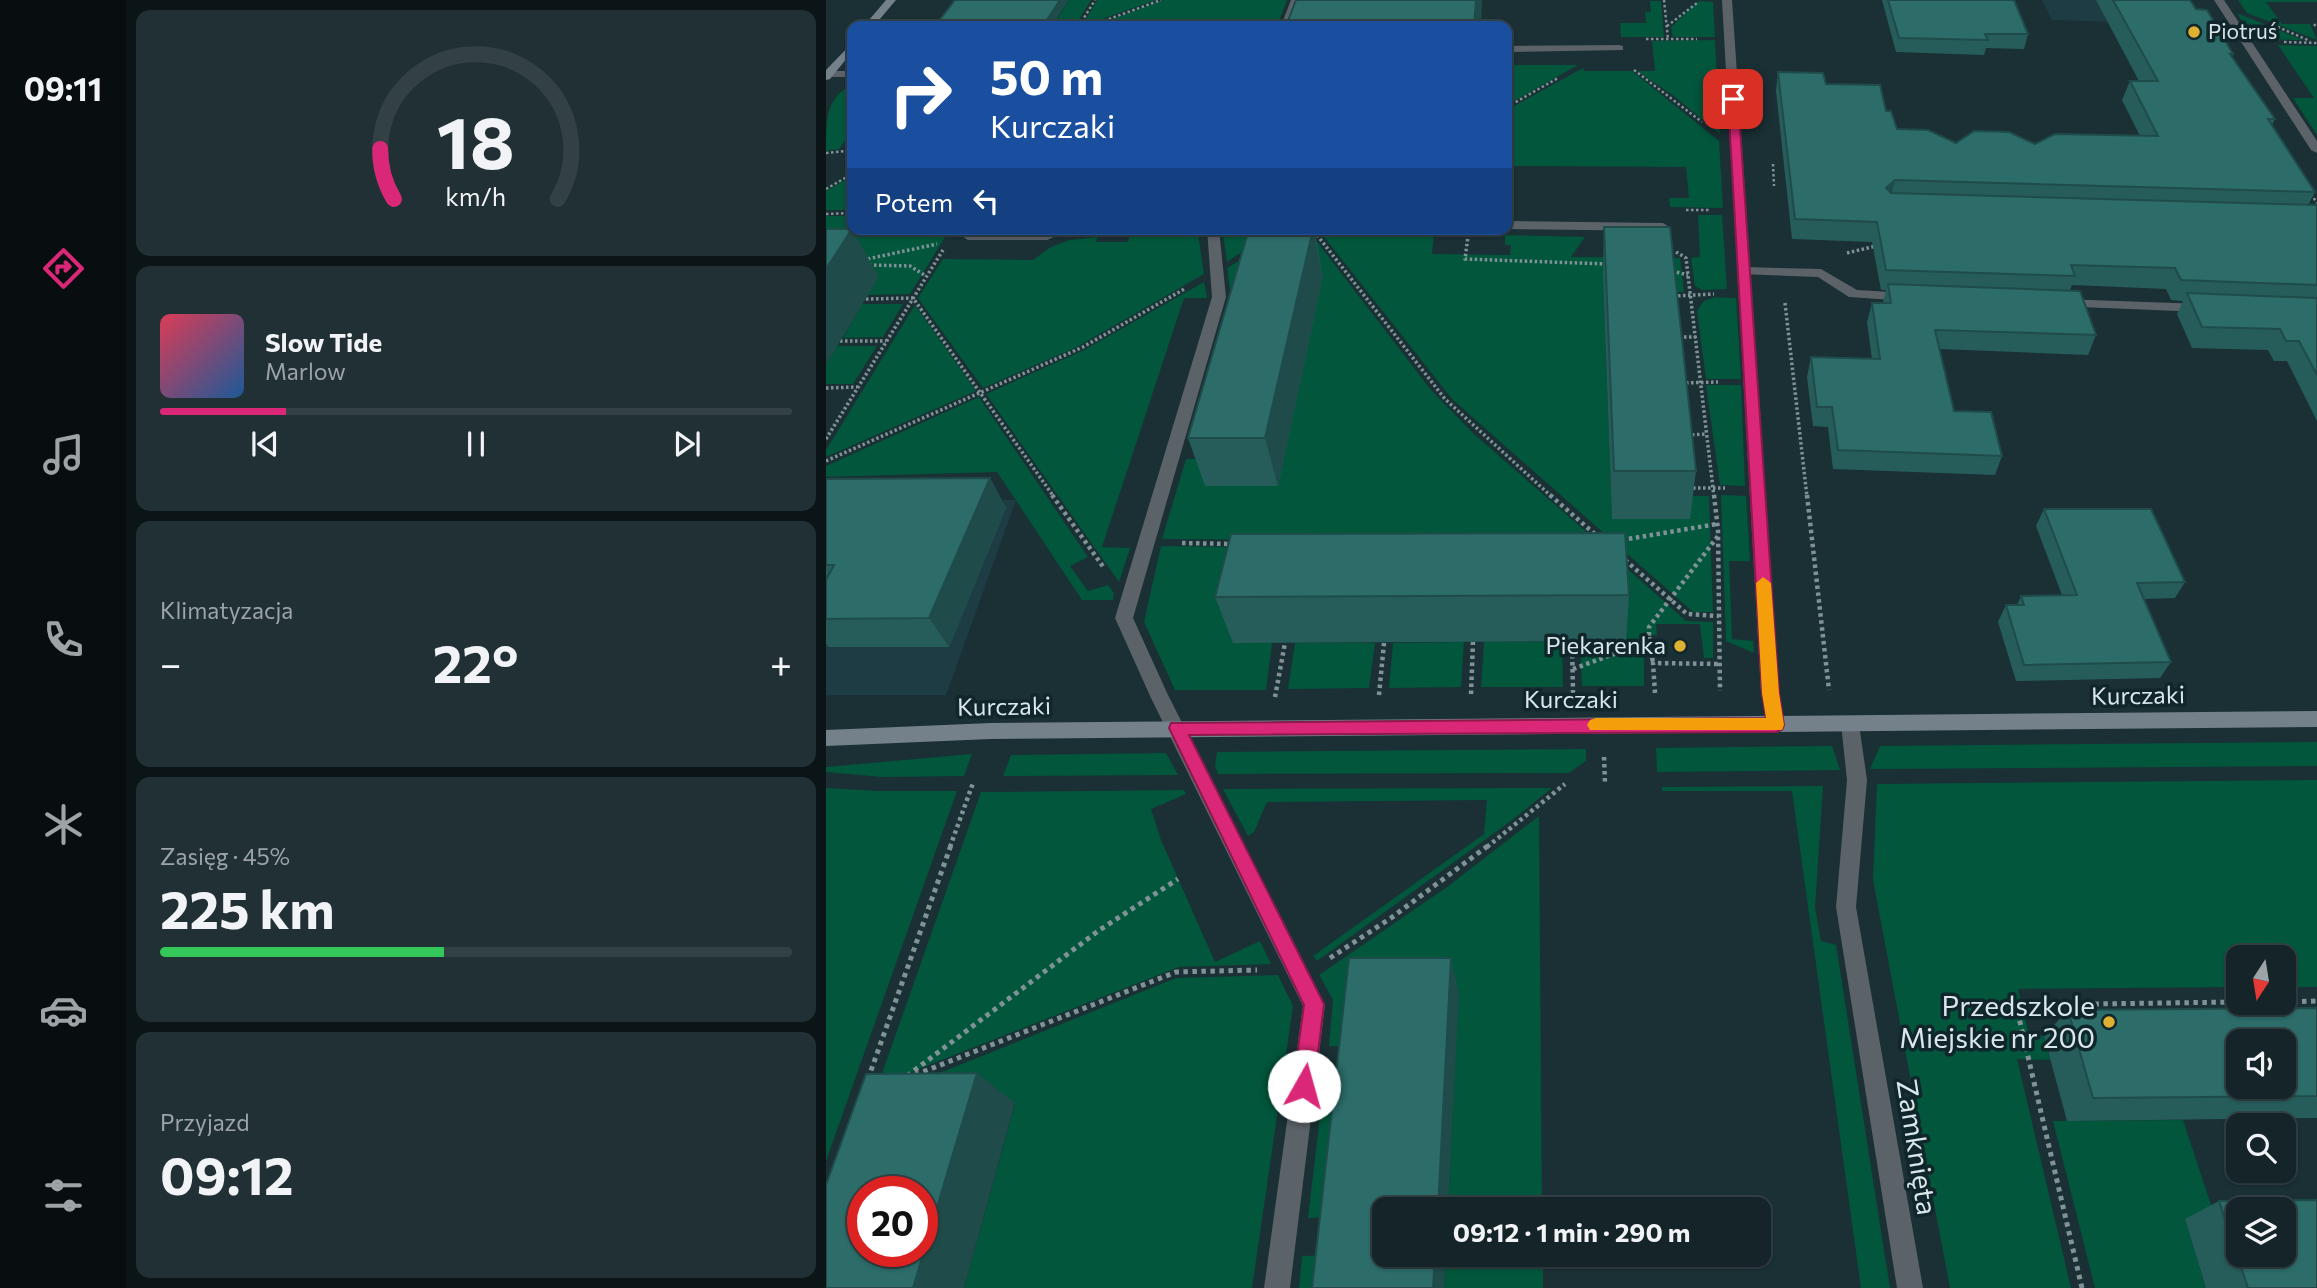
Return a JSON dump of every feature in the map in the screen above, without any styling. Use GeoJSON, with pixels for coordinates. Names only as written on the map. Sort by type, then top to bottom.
{"type":"FeatureCollection","features":[{"type":"Feature","properties":{"kind":"street"},"geometry":{"type":"LineString","coordinates":[[873,21],[891,0]]}},
{"type":"Feature","properties":{"kind":"street"},"geometry":{"type":"LineString","coordinates":[[1288,21],[1296,0]]}},
{"type":"Feature","properties":{"kind":"street"},"geometry":{"type":"LineString","coordinates":[[1727,0],[1770,693],[1776,725]]}},
{"type":"Feature","properties":{"kind":"street"},"geometry":{"type":"LineString","coordinates":[[2219,0],[2317,150]]}},
{"type":"Feature","properties":{"kind":"street"},"geometry":{"type":"LineString","coordinates":[[1512,49],[1619,48]]}},
{"type":"Feature","properties":{"kind":"street"},"geometry":{"type":"LineString","coordinates":[[827,75],[847,52]]}},
{"type":"Feature","properties":{"kind":"street"},"geometry":{"type":"LineString","coordinates":[[827,75],[847,74]]}},
{"type":"Feature","properties":{"kind":"street"},"geometry":{"type":"LineString","coordinates":[[1512,225],[1663,227]]}},
{"type":"Feature","properties":{"kind":"street"},"geometry":{"type":"LineString","coordinates":[[968,236],[1050,235]]}},
{"type":"Feature","properties":{"kind":"street"},"geometry":{"type":"LineString","coordinates":[[1213,235],[1219,297],[1124,618],[1160,698],[1314,1004],[1277,1288]]}},
{"type":"Feature","properties":{"kind":"street"},"geometry":{"type":"LineString","coordinates":[[1744,271],[1821,273],[1854,294],[1917,298]]}},
{"type":"Feature","properties":{"kind":"street"},"geometry":{"type":"LineString","coordinates":[[2041,302],[2220,309]]}},
{"type":"Feature","properties":{"kind":"street","name":"Kurczaki"},"geometry":{"type":"LineString","coordinates":[[826,738],[991,730],[2317,719]]}},
{"type":"Feature","properties":{"kind":"street","name":"Zamknięta"},"geometry":{"type":"LineString","coordinates":[[1850,724],[1857,780],[1846,907],[1910,1288]]}},
{"type":"Feature","properties":{"kind":"path"},"geometry":{"type":"LineString","coordinates":[[1082,21],[1095,0]]}},
{"type":"Feature","properties":{"kind":"path"},"geometry":{"type":"LineString","coordinates":[[1104,21],[1161,0]]}},
{"type":"Feature","properties":{"kind":"path"},"geometry":{"type":"LineString","coordinates":[[1664,0],[1668,39]]}},
{"type":"Feature","properties":{"kind":"path"},"geometry":{"type":"LineString","coordinates":[[1667,26],[1700,0]]}},
{"type":"Feature","properties":{"kind":"path"},"geometry":{"type":"LineString","coordinates":[[2265,22],[2317,44]]}},
{"type":"Feature","properties":{"kind":"path"},"geometry":{"type":"LineString","coordinates":[[2314,24],[2317,28]]}},
{"type":"Feature","properties":{"kind":"path"},"geometry":{"type":"LineString","coordinates":[[1626,62],[1704,124]]}},
{"type":"Feature","properties":{"kind":"path"},"geometry":{"type":"LineString","coordinates":[[826,153],[846,150]]}},
{"type":"Feature","properties":{"kind":"path"},"geometry":{"type":"LineString","coordinates":[[1772,156],[1773,190]]}},
{"type":"Feature","properties":{"kind":"path"},"geometry":{"type":"LineString","coordinates":[[826,189],[847,177]]}},
{"type":"Feature","properties":{"kind":"path"},"geometry":{"type":"LineString","coordinates":[[826,214],[847,214]]}},
{"type":"Feature","properties":{"kind":"path"},"geometry":{"type":"LineString","coordinates":[[1663,227],[1667,245],[1686,258],[1696,337],[1718,535],[1720,693]]}},
{"type":"Feature","properties":{"kind":"path"},"geometry":{"type":"LineString","coordinates":[[1317,235],[1446,399],[1498,450],[1606,544]]}},
{"type":"Feature","properties":{"kind":"path"},"geometry":{"type":"LineString","coordinates":[[1468,235],[1465,259],[1611,264]]}},
{"type":"Feature","properties":{"kind":"path"},"geometry":{"type":"LineString","coordinates":[[826,439],[948,242],[856,261]]}},
{"type":"Feature","properties":{"kind":"path"},"geometry":{"type":"LineString","coordinates":[[1821,273],[1838,255],[1886,244]]}},
{"type":"Feature","properties":{"kind":"path"},"geometry":{"type":"LineString","coordinates":[[862,265],[911,266],[927,276]]}},
{"type":"Feature","properties":{"kind":"path"},"geometry":{"type":"LineString","coordinates":[[1664,269],[1688,275]]}},
{"type":"Feature","properties":{"kind":"path"},"geometry":{"type":"LineString","coordinates":[[826,461],[1079,349],[1216,271]]}},
{"type":"Feature","properties":{"kind":"path"},"geometry":{"type":"LineString","coordinates":[[1782,272],[1829,691]]}},
{"type":"Feature","properties":{"kind":"path"},"geometry":{"type":"LineString","coordinates":[[1669,296],[1745,293]]}},
{"type":"Feature","properties":{"kind":"path"},"geometry":{"type":"LineString","coordinates":[[866,299],[913,298]]}},
{"type":"Feature","properties":{"kind":"path"},"geometry":{"type":"LineString","coordinates":[[913,298],[1128,604]]}},
{"type":"Feature","properties":{"kind":"path"},"geometry":{"type":"LineString","coordinates":[[1673,338],[1696,337]]}},
{"type":"Feature","properties":{"kind":"path"},"geometry":{"type":"LineString","coordinates":[[840,341],[887,341]]}},
{"type":"Feature","properties":{"kind":"path"},"geometry":{"type":"LineString","coordinates":[[1072,344],[1079,349]]}},
{"type":"Feature","properties":{"kind":"path"},"geometry":{"type":"LineString","coordinates":[[1677,383],[1750,382]]}},
{"type":"Feature","properties":{"kind":"path"},"geometry":{"type":"LineString","coordinates":[[826,388],[858,387]]}},
{"type":"Feature","properties":{"kind":"path"},"geometry":{"type":"LineString","coordinates":[[1682,435],[1707,434]]}},
{"type":"Feature","properties":{"kind":"path"},"geometry":{"type":"LineString","coordinates":[[1612,542],[1717,524]]}},
{"type":"Feature","properties":{"kind":"path"},"geometry":{"type":"LineString","coordinates":[[1655,693],[1649,627],[1718,535]]}},
{"type":"Feature","properties":{"kind":"path"},"geometry":{"type":"LineString","coordinates":[[1146,543],[1241,544]]}},
{"type":"Feature","properties":{"kind":"path"},"geometry":{"type":"LineString","coordinates":[[1616,552],[1687,614],[1719,616]]}},
{"type":"Feature","properties":{"kind":"path"},"geometry":{"type":"LineString","coordinates":[[1573,669],[1605,655],[1628,650],[1649,637]]}},
{"type":"Feature","properties":{"kind":"path"},"geometry":{"type":"LineString","coordinates":[[1471,695],[1473,642]]}},
{"type":"Feature","properties":{"kind":"path"},"geometry":{"type":"LineString","coordinates":[[1572,642],[1573,694]]}},
{"type":"Feature","properties":{"kind":"path"},"geometry":{"type":"LineString","coordinates":[[1274,697],[1285,643]]}},
{"type":"Feature","properties":{"kind":"path"},"geometry":{"type":"LineString","coordinates":[[1378,696],[1384,643]]}},
{"type":"Feature","properties":{"kind":"path"},"geometry":{"type":"LineString","coordinates":[[1653,663],[1720,664]]}},
{"type":"Feature","properties":{"kind":"path"},"geometry":{"type":"LineString","coordinates":[[867,1083],[973,782]]}},
{"type":"Feature","properties":{"kind":"path"},"geometry":{"type":"LineString","coordinates":[[1178,879],[1098,931],[912,1070],[904,1080],[1177,972],[1315,967],[1374,932],[1486,849],[1565,784]]}},
{"type":"Feature","properties":{"kind":"path"},"geometry":{"type":"LineString","coordinates":[[2296,1002],[2317,1001]]}},
{"type":"Feature","properties":{"kind":"path"},"geometry":{"type":"LineString","coordinates":[[2082,1288],[2016,1005],[2226,1002]]}},
{"type":"Feature","properties":{"kind":"shaded area"},"geometry":{"type":"Polygon","coordinates":[[[2042,0],[2179,0],[2193,24],[2052,20],[2042,0]]]}},
{"type":"Feature","properties":{"kind":"shaded area"},"geometry":{"type":"Polygon","coordinates":[[[826,498],[1016,500],[946,695],[826,695],[826,498]]]}},
{"type":"Feature","properties":{"kind":"green space"},"geometry":{"type":"Polygon","coordinates":[[[1069,0],[1091,0],[1078,21],[1056,21],[1069,0]]]}},
{"type":"Feature","properties":{"kind":"green space"},"geometry":{"type":"Polygon","coordinates":[[[1097,0],[1156,0],[1096,21],[1085,21],[1097,0]]]}},
{"type":"Feature","properties":{"kind":"green space"},"geometry":{"type":"Polygon","coordinates":[[[1163,0],[1287,0],[1279,21],[1107,21],[1163,0]]]}},
{"type":"Feature","properties":{"kind":"green space"},"geometry":{"type":"Polygon","coordinates":[[[2238,0],[2317,0],[2266,2],[2282,24],[2310,24],[2317,40],[2247,13],[2238,0]]]}},
{"type":"Feature","properties":{"kind":"green space"},"geometry":{"type":"Polygon","coordinates":[[[1650,1],[1661,1],[1664,37],[1621,37],[1620,23],[1646,23],[1645,12],[1651,12],[1650,1]]]}},
{"type":"Feature","properties":{"kind":"green space"},"geometry":{"type":"Polygon","coordinates":[[[1699,1],[1713,2],[1715,37],[1673,37],[1671,27],[1699,1]]]}},
{"type":"Feature","properties":{"kind":"green space"},"geometry":{"type":"Polygon","coordinates":[[[2237,13],[2303,40],[2253,39],[2237,13]]]}},
{"type":"Feature","properties":{"kind":"green space"},"geometry":{"type":"Polygon","coordinates":[[[1715,40],[1720,134],[1674,96],[1637,71],[1655,71],[1652,41],[1715,40]]]}},
{"type":"Feature","properties":{"kind":"green space"},"geometry":{"type":"Polygon","coordinates":[[[2278,45],[2317,46],[2317,135],[2293,98],[2314,98],[2278,45]]]}},
{"type":"Feature","properties":{"kind":"green space"},"geometry":{"type":"Polygon","coordinates":[[[1512,65],[1578,65],[1512,102],[1512,65]]]}},
{"type":"Feature","properties":{"kind":"green space"},"geometry":{"type":"Polygon","coordinates":[[[1583,68],[1584,71],[1632,71],[1719,141],[1723,208],[1670,207],[1669,198],[1689,198],[1686,167],[1512,166],[1512,107],[1583,68]]]}},
{"type":"Feature","properties":{"kind":"green space"},"geometry":{"type":"Polygon","coordinates":[[[847,88],[847,138],[839,149],[826,151],[829,111],[847,88]]]}},
{"type":"Feature","properties":{"kind":"green space"},"geometry":{"type":"Polygon","coordinates":[[[847,179],[847,210],[826,210],[826,191],[847,179]]]}},
{"type":"Feature","properties":{"kind":"green space"},"geometry":{"type":"Polygon","coordinates":[[[1698,215],[1722,215],[1727,289],[1702,290],[1695,286],[1691,258],[1700,257],[1698,215]]]}},
{"type":"Feature","properties":{"kind":"green space"},"geometry":{"type":"Polygon","coordinates":[[[826,216],[847,216],[847,235],[946,235],[910,294],[868,295],[826,277],[826,216]]]}},
{"type":"Feature","properties":{"kind":"green space"},"geometry":{"type":"Polygon","coordinates":[[[1130,235],[1198,235],[1204,274],[1077,347],[983,388],[918,298],[943,259],[1033,260],[1049,248],[1069,240],[1097,237],[1096,242],[1128,242],[1130,235]]]}},
{"type":"Feature","properties":{"kind":"green space"},"geometry":{"type":"Polygon","coordinates":[[[1223,235],[1267,235],[1227,262],[1223,235]]]}},
{"type":"Feature","properties":{"kind":"green space"},"geometry":{"type":"Polygon","coordinates":[[[1280,235],[1312,235],[1431,390],[1475,435],[1598,542],[1162,539],[1186,459],[1213,459],[1231,298],[1227,268],[1280,235]]]}},
{"type":"Feature","properties":{"kind":"green space"},"geometry":{"type":"Polygon","coordinates":[[[1323,235],[1434,235],[1432,254],[1510,255],[1511,245],[1505,245],[1505,235],[1585,237],[1571,257],[1680,258],[1684,292],[1668,292],[1603,275],[1612,519],[1690,519],[1688,496],[1709,496],[1713,612],[1693,612],[1452,399],[1323,235]]]}},
{"type":"Feature","properties":{"kind":"green space"},"geometry":{"type":"Polygon","coordinates":[[[1204,282],[1207,298],[1184,298],[1102,547],[1130,548],[1119,582],[986,394],[1084,350],[1204,282]]]}},
{"type":"Feature","properties":{"kind":"green space"},"geometry":{"type":"Polygon","coordinates":[[[1715,297],[1736,298],[1741,379],[1706,379],[1697,311],[1704,301],[1715,297]]]}},
{"type":"Feature","properties":{"kind":"green space"},"geometry":{"type":"Polygon","coordinates":[[[862,304],[903,304],[883,337],[843,338],[862,304]]]}},
{"type":"Feature","properties":{"kind":"green space"},"geometry":{"type":"Polygon","coordinates":[[[915,305],[976,391],[826,457],[826,450],[915,305]]]}},
{"type":"Feature","properties":{"kind":"green space"},"geometry":{"type":"Polygon","coordinates":[[[837,346],[877,346],[853,384],[826,384],[826,365],[837,346]]]}},
{"type":"Feature","properties":{"kind":"green space"},"geometry":{"type":"Polygon","coordinates":[[[1706,385],[1741,385],[1745,486],[1720,485],[1706,385]]]}},
{"type":"Feature","properties":{"kind":"green space"},"geometry":{"type":"Polygon","coordinates":[[[979,397],[1088,557],[1070,566],[1088,591],[1108,585],[1114,593],[1113,600],[1082,600],[997,472],[826,477],[826,466],[979,397]]]}},
{"type":"Feature","properties":{"kind":"green space"},"geometry":{"type":"Polygon","coordinates":[[[1721,495],[1746,496],[1750,561],[1729,561],[1732,639],[1753,641],[1754,653],[1726,641],[1721,495]]]}},
{"type":"Feature","properties":{"kind":"green space"},"geometry":{"type":"Polygon","coordinates":[[[1161,546],[1576,551],[1603,547],[1686,621],[1713,622],[1713,658],[1704,658],[1700,624],[1656,624],[1657,635],[1644,636],[1644,686],[1582,686],[1580,641],[1233,643],[1272,643],[1266,690],[1175,690],[1144,622],[1161,546]]]}},
{"type":"Feature","properties":{"kind":"green space"},"geometry":{"type":"Polygon","coordinates":[[[1464,642],[1461,687],[1389,688],[1393,643],[1464,642]]]}},
{"type":"Feature","properties":{"kind":"green space"},"geometry":{"type":"Polygon","coordinates":[[[1484,642],[1562,642],[1563,687],[1481,687],[1484,642]]]}},
{"type":"Feature","properties":{"kind":"green space"},"geometry":{"type":"Polygon","coordinates":[[[1295,643],[1375,643],[1369,688],[1288,689],[1295,643]]]}},
{"type":"Feature","properties":{"kind":"green space"},"geometry":{"type":"Polygon","coordinates":[[[2317,742],[2317,766],[1870,769],[1880,746],[2317,742]]]}},
{"type":"Feature","properties":{"kind":"green space"},"geometry":{"type":"Polygon","coordinates":[[[1832,746],[1840,770],[1657,772],[1656,748],[1832,746]]]}},
{"type":"Feature","properties":{"kind":"green space"},"geometry":{"type":"Polygon","coordinates":[[[1586,749],[1586,761],[1569,773],[1218,774],[1215,766],[1217,752],[1586,749]]]}},
{"type":"Feature","properties":{"kind":"green space"},"geometry":{"type":"Polygon","coordinates":[[[1166,753],[1178,775],[1003,776],[1011,755],[1166,753]]]}},
{"type":"Feature","properties":{"kind":"green space"},"geometry":{"type":"Polygon","coordinates":[[[972,754],[964,776],[882,777],[826,772],[826,767],[972,754]]]}},
{"type":"Feature","properties":{"kind":"green space","name":"Przedszkole Miejskie nr 200"},"geometry":{"type":"Polygon","coordinates":[[[2317,780],[2317,987],[2296,987],[2296,945],[2226,945],[2226,987],[2018,989],[2029,1035],[2044,1036],[2050,1060],[2017,1059],[2071,1288],[1950,1288],[1873,880],[1877,784],[2317,780]]]}},
{"type":"Feature","properties":{"kind":"green space"},"geometry":{"type":"Polygon","coordinates":[[[1823,786],[1815,908],[1821,941],[1836,945],[1890,1288],[1861,1288],[1792,791],[1662,791],[1662,787],[1823,786]]]}},
{"type":"Feature","properties":{"kind":"green space"},"geometry":{"type":"Polygon","coordinates":[[[826,788],[957,791],[826,1161],[826,788]]]}},
{"type":"Feature","properties":{"kind":"green space"},"geometry":{"type":"Polygon","coordinates":[[[1552,788],[1511,821],[1317,961],[1313,956],[1484,834],[1487,800],[1267,802],[1254,832],[1248,836],[1223,789],[1552,788]]]}},
{"type":"Feature","properties":{"kind":"green space"},"geometry":{"type":"Polygon","coordinates":[[[1184,790],[1186,794],[1151,809],[1161,840],[1215,962],[1260,941],[1271,964],[1179,967],[878,1085],[981,792],[1184,790]]]}},
{"type":"Feature","properties":{"kind":"green space"},"geometry":{"type":"Polygon","coordinates":[[[1539,816],[1542,1197],[1449,1197],[1458,993],[1357,1047],[1329,1046],[1333,1000],[1319,975],[1447,887],[1539,816]]]}},
{"type":"Feature","properties":{"kind":"green space"},"geometry":{"type":"Polygon","coordinates":[[[1278,975],[1293,1006],[1252,1288],[964,1288],[1015,1104],[872,1100],[1176,978],[1278,975]]]}},
{"type":"Feature","properties":{"kind":"green space"},"geometry":{"type":"Polygon","coordinates":[[[1355,1069],[1340,1217],[1308,1218],[1325,1073],[1355,1069]]]}},
{"type":"Feature","properties":{"kind":"green space"},"geometry":{"type":"Polygon","coordinates":[[[2183,1120],[2216,1220],[2185,1219],[2206,1288],[2095,1288],[2053,1121],[2183,1120]]]}},
{"type":"Feature","properties":{"kind":"green space"},"geometry":{"type":"Polygon","coordinates":[[[1336,1255],[1333,1288],[1299,1288],[1302,1256],[1336,1255]]]}},
{"type":"Feature","properties":{"kind":"green space"},"geometry":{"type":"Polygon","coordinates":[[[1445,1267],[1543,1267],[1543,1288],[1444,1288],[1445,1267]]]}},
{"type":"Feature","properties":{"kind":"building"},"geometry":{"type":"Polygon","coordinates":[[[955,0],[1060,0],[1046,21],[939,21],[955,0]]]}},
{"type":"Feature","properties":{"kind":"building"},"geometry":{"type":"Polygon","coordinates":[[[1296,0],[1476,0],[1474,21],[1288,21],[1296,0]]]}},
{"type":"Feature","properties":{"kind":"building"},"geometry":{"type":"Polygon","coordinates":[[[1888,0],[2014,0],[2028,34],[1985,34],[1988,40],[1899,38],[1888,0]]]}},
{"type":"Feature","properties":{"kind":"building"},"geometry":{"type":"Polygon","coordinates":[[[2113,0],[2190,0],[2196,9],[2207,10],[2233,54],[2230,54],[2275,119],[2268,119],[2315,192],[1895,180],[1886,188],[1891,193],[2317,205],[2317,285],[2181,280],[2175,268],[2071,265],[2075,276],[1886,270],[1877,222],[1795,219],[1778,72],[1823,73],[1826,84],[1880,85],[1886,111],[1891,111],[1897,129],[1928,130],[1956,143],[1974,131],[2009,132],[2035,144],[2055,134],[2158,136],[2130,81],[2158,81],[2113,0]]]}},
{"type":"Feature","properties":{"kind":"building"},"geometry":{"type":"Polygon","coordinates":[[[1604,227],[1670,227],[1696,471],[1614,471],[1604,227]]]}},
{"type":"Feature","properties":{"kind":"building"},"geometry":{"type":"Polygon","coordinates":[[[826,229],[847,229],[848,235],[826,269],[826,229]]]}},
{"type":"Feature","properties":{"kind":"building"},"geometry":{"type":"Polygon","coordinates":[[[1247,235],[1312,235],[1265,438],[1188,438],[1247,235]]]}},
{"type":"Feature","properties":{"kind":"building"},"geometry":{"type":"Polygon","coordinates":[[[1888,284],[2080,291],[2096,335],[1935,330],[1954,411],[1991,412],[2002,456],[1838,450],[1832,407],[1817,407],[1811,357],[1880,359],[1872,303],[1891,303],[1888,284]]]}},
{"type":"Feature","properties":{"kind":"building"},"geometry":{"type":"Polygon","coordinates":[[[2187,293],[2317,298],[2317,375],[2299,341],[2286,341],[2280,329],[2202,327],[2187,293]]]}},
{"type":"Feature","properties":{"kind":"building"},"geometry":{"type":"Polygon","coordinates":[[[990,478],[929,618],[826,619],[826,580],[834,565],[826,565],[826,479],[990,478]]]}},
{"type":"Feature","properties":{"kind":"building"},"geometry":{"type":"Polygon","coordinates":[[[2044,509],[2151,509],[2185,582],[2137,583],[2171,662],[2024,665],[2006,605],[2024,605],[2021,596],[2077,595],[2044,509]]]}},
{"type":"Feature","properties":{"kind":"building"},"geometry":{"type":"Polygon","coordinates":[[[1625,533],[1629,595],[1215,597],[1231,534],[1625,533]]]}},
{"type":"Feature","properties":{"kind":"building"},"geometry":{"type":"Polygon","coordinates":[[[1349,958],[1451,958],[1439,1197],[1372,1197],[1372,1267],[1434,1267],[1433,1288],[1312,1288],[1349,958]]]}},
{"type":"Feature","properties":{"kind":"building"},"geometry":{"type":"Polygon","coordinates":[[[2296,1008],[2317,1008],[2317,1096],[2296,1096],[2296,1029],[2226,1029],[2226,1097],[2093,1098],[2068,1010],[2226,1009],[2226,1015],[2296,1015],[2296,1008]]]}},
{"type":"Feature","properties":{"kind":"building"},"geometry":{"type":"Polygon","coordinates":[[[977,1073],[938,1204],[938,1176],[847,1176],[847,1267],[919,1267],[913,1288],[826,1288],[826,1185],[866,1074],[977,1073]]]}},
{"type":"Feature","properties":{"kind":"building"},"geometry":{"type":"Polygon","coordinates":[[[2296,1200],[2317,1200],[2317,1288],[2248,1288],[2241,1267],[2296,1267],[2296,1200]]]}},
{"type":"Feature","properties":{"kind":"building"},"geometry":{"type":"Polygon","coordinates":[[[2219,1201],[2226,1201],[2226,1222],[2219,1201]]]}},
{"type":"Feature","properties":{"kind":"slow traffic"},"geometry":{"type":"LineString","coordinates":[[1596,725],[1776,725],[1770,693],[1763,583]]}},
{"type":"Feature","properties":{"kind":"place","name":"Piotruś"},"geometry":{"type":"Point","coordinates":[2194,32]}},
{"type":"Feature","properties":{"kind":"place","name":"Piekarenka"},"geometry":{"type":"Point","coordinates":[1680,646]}},
{"type":"Feature","properties":{"kind":"place","name":"Przedszkole Miejskie nr 200"},"geometry":{"type":"Point","coordinates":[2109,1022]}},
{"type":"Feature","properties":{"kind":"route"},"geometry":{"type":"LineString","coordinates":[[1304,1086],[1314,1004],[1177,728],[1776,725],[1770,693],[1733,99]]}}]}
